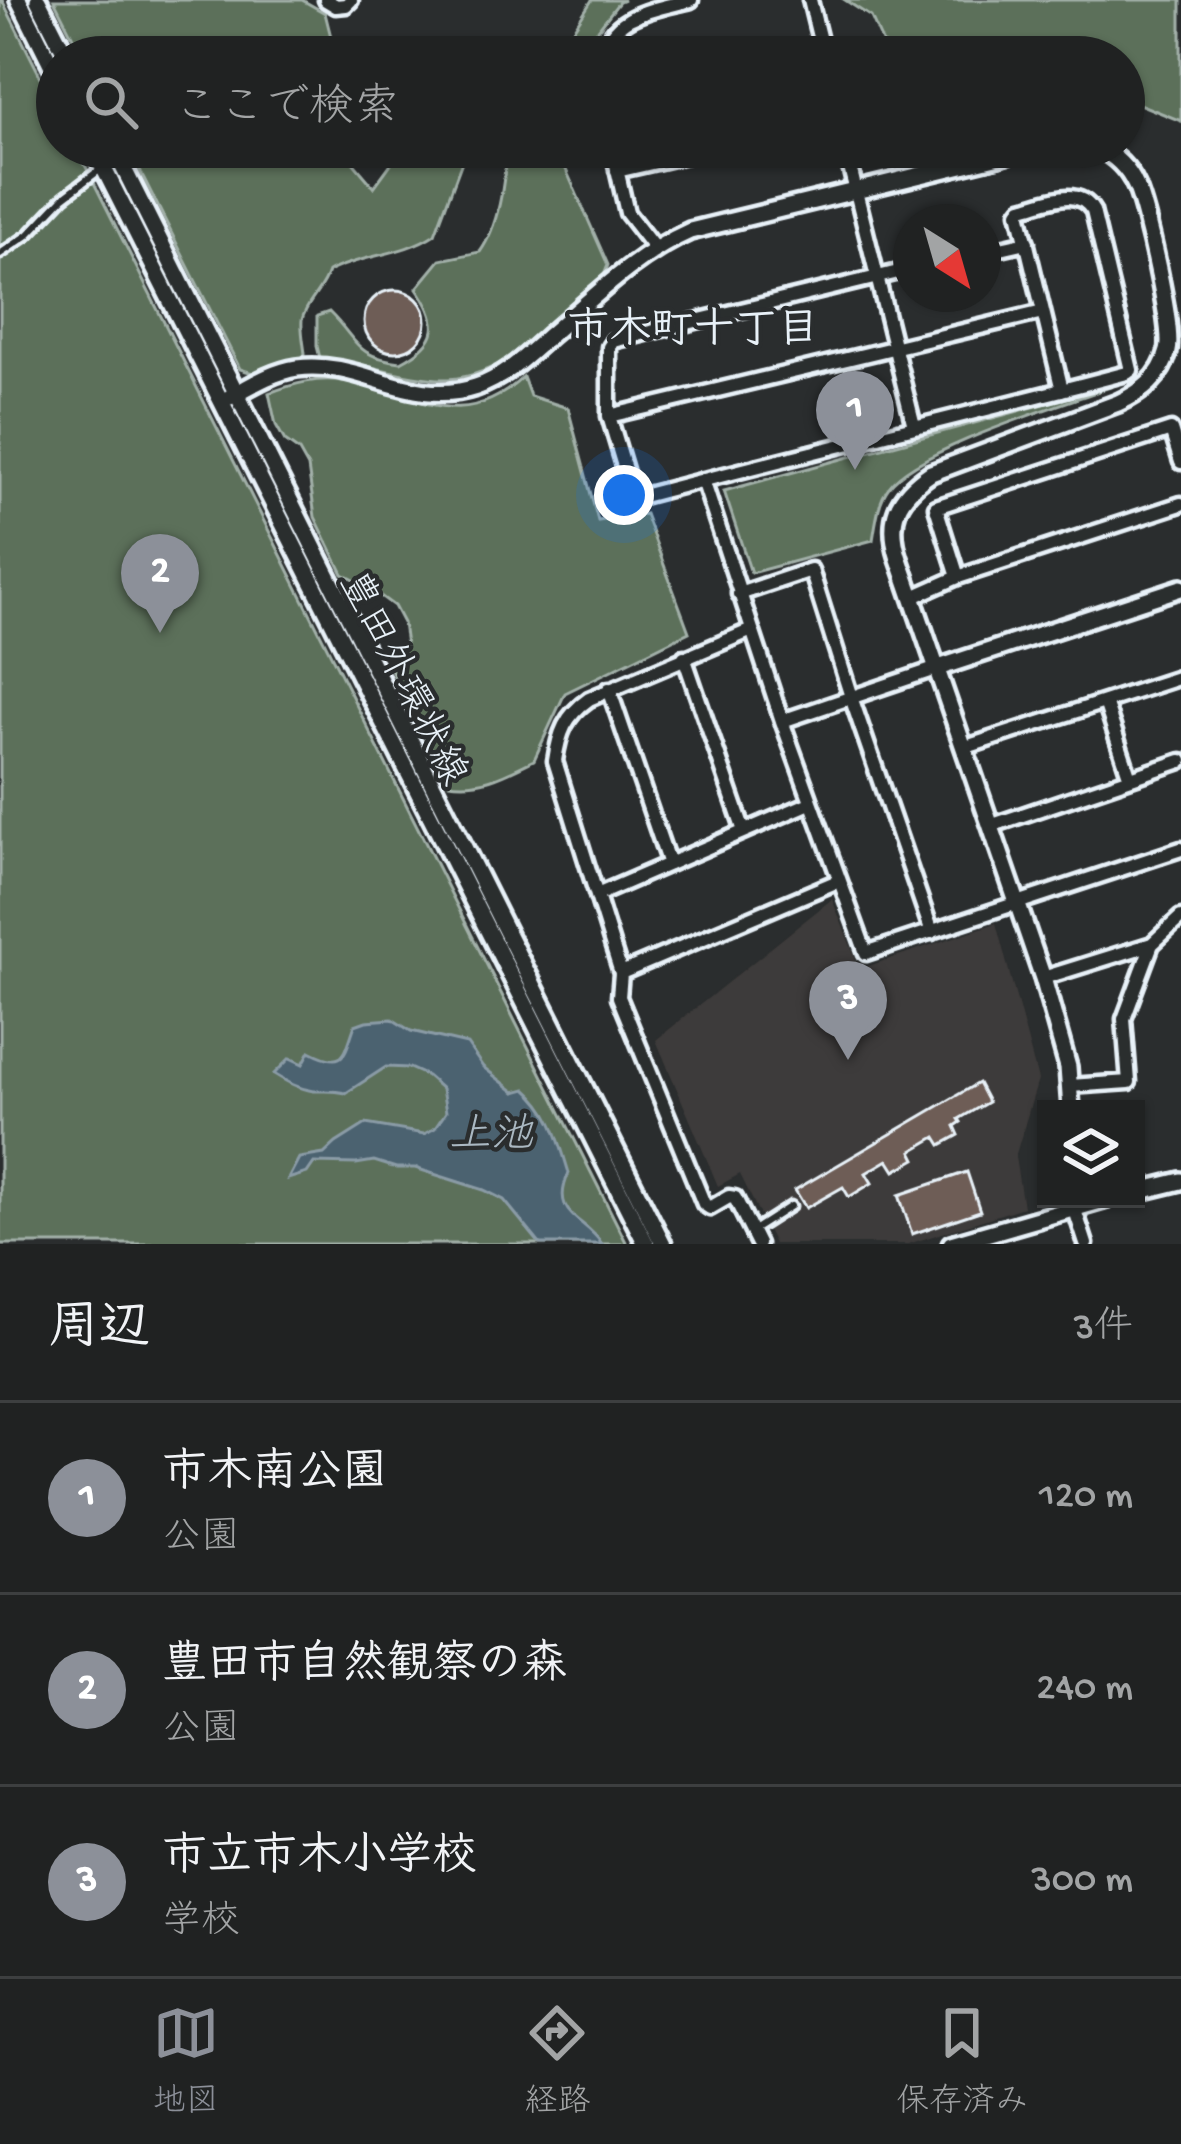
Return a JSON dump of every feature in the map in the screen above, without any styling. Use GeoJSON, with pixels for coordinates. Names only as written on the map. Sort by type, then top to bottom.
{"type":"FeatureCollection","features":[{"type":"Feature","properties":{"kind":"street"},"geometry":{"type":"LineString","coordinates":[[19,0],[37,36]]}},
{"type":"Feature","properties":{"kind":"street"},"geometry":{"type":"LineString","coordinates":[[38,0],[57,36]]}},
{"type":"Feature","properties":{"kind":"street"},"geometry":{"type":"LineString","coordinates":[[326,0],[337,6],[351,0]]}},
{"type":"Feature","properties":{"kind":"street"},"geometry":{"type":"LineString","coordinates":[[610,36],[633,16],[691,0]]}},
{"type":"Feature","properties":{"kind":"street"},"geometry":{"type":"LineString","coordinates":[[810,0],[819,36]]}},
{"type":"Feature","properties":{"kind":"street","name":"豊田外環状線"},"geometry":{"type":"LineString","coordinates":[[104,168],[229,397],[663,1244]]}},
{"type":"Feature","properties":{"kind":"street","name":"豊田外環状線"},"geometry":{"type":"LineString","coordinates":[[123,168],[229,397],[646,1244]]}},
{"type":"Feature","properties":{"kind":"street"},"geometry":{"type":"LineString","coordinates":[[616,168],[627,213],[655,249]]}},
{"type":"Feature","properties":{"kind":"street"},"geometry":{"type":"LineString","coordinates":[[617,171],[630,168]]}},
{"type":"Feature","properties":{"kind":"street"},"geometry":{"type":"LineString","coordinates":[[849,168],[914,426]]}},
{"type":"Feature","properties":{"kind":"street"},"geometry":{"type":"LineString","coordinates":[[229,397],[279,372],[312,367],[426,393],[452,393],[481,385],[509,370],[627,268],[690,231],[940,168]]}},
{"type":"Feature","properties":{"kind":"street"},"geometry":{"type":"LineString","coordinates":[[1071,1100],[1068,1066],[1043,978],[893,530],[895,513],[909,489],[931,473],[1136,394],[1152,381],[1170,343],[1169,320],[1139,194],[1125,168]]}},
{"type":"Feature","properties":{"kind":"street"},"geometry":{"type":"LineString","coordinates":[[893,273],[613,341],[609,346],[609,416],[632,494],[638,497],[1062,390],[1131,370],[1090,206],[1070,196],[1019,212],[1062,390]]}},
{"type":"Feature","properties":{"kind":"street"},"geometry":{"type":"LineString","coordinates":[[1001,248],[1027,242]]}},
{"type":"Feature","properties":{"kind":"street"},"geometry":{"type":"LineString","coordinates":[[609,416],[1043,312]]}},
{"type":"Feature","properties":{"kind":"street"},"geometry":{"type":"LineString","coordinates":[[958,577],[936,507],[1171,430],[1181,462]]}},
{"type":"Feature","properties":{"kind":"street"},"geometry":{"type":"LineString","coordinates":[[703,480],[782,722],[866,953],[1181,849]]}},
{"type":"Feature","properties":{"kind":"street"},"geometry":{"type":"LineString","coordinates":[[913,597],[958,577],[1181,504]]}},
{"type":"Feature","properties":{"kind":"street"},"geometry":{"type":"LineString","coordinates":[[739,593],[811,570],[932,932]]}},
{"type":"Feature","properties":{"kind":"street"},"geometry":{"type":"LineString","coordinates":[[782,722],[1181,588]]}},
{"type":"Feature","properties":{"kind":"street"},"geometry":{"type":"LineString","coordinates":[[752,630],[582,704],[562,725],[555,761],[621,973],[620,997],[704,1204],[710,1208],[736,1198],[755,1237]]}},
{"type":"Feature","properties":{"kind":"street"},"geometry":{"type":"LineString","coordinates":[[684,657],[744,831]]}},
{"type":"Feature","properties":{"kind":"street"},"geometry":{"type":"LineString","coordinates":[[963,748],[1181,677]]}},
{"type":"Feature","properties":{"kind":"street"},"geometry":{"type":"LineString","coordinates":[[609,689],[669,864]]}},
{"type":"Feature","properties":{"kind":"street"},"geometry":{"type":"LineString","coordinates":[[1105,702],[1130,778]]}},
{"type":"Feature","properties":{"kind":"street"},"geometry":{"type":"LineString","coordinates":[[990,826],[1181,760]]}},
{"type":"Feature","properties":{"kind":"street"},"geometry":{"type":"LineString","coordinates":[[597,895],[810,803]]}},
{"type":"Feature","properties":{"kind":"street"},"geometry":{"type":"LineString","coordinates":[[621,973],[838,880]]}},
{"type":"Feature","properties":{"kind":"street"},"geometry":{"type":"LineString","coordinates":[[1070,1086],[1129,1082],[1124,1019],[1153,944],[1181,917]]}},
{"type":"Feature","properties":{"kind":"street"},"geometry":{"type":"LineString","coordinates":[[1043,978],[1153,944]]}},
{"type":"Feature","properties":{"kind":"street"},"geometry":{"type":"LineString","coordinates":[[1145,1190],[1181,1181]]}},
{"type":"Feature","properties":{"kind":"street"},"geometry":{"type":"LineString","coordinates":[[962,1243],[1060,1208]]}},
{"type":"Feature","properties":{"kind":"street"},"geometry":{"type":"LineString","coordinates":[[1075,1208],[1086,1244]]}},
{"type":"Feature","properties":{"kind":"lane"},"geometry":{"type":"LineString","coordinates":[[0,254],[102,168]]}},
{"type":"Feature","properties":{"kind":"lane"},"geometry":{"type":"LineString","coordinates":[[755,1237],[791,1206]]}},
{"type":"Feature","properties":{"kind":"shaded area"},"geometry":{"type":"Polygon","coordinates":[[[832,899],[860,969],[996,923],[1038,1080],[1015,1157],[1023,1207],[908,1244],[774,1244],[740,1174],[718,1186],[656,1040],[832,899]]]}},
{"type":"Feature","properties":{"kind":"green space"},"geometry":{"type":"Polygon","coordinates":[[[2,0],[36,67],[36,168],[87,168],[627,1244],[0,1244],[2,0]]]}},
{"type":"Feature","properties":{"kind":"green space"},"geometry":{"type":"Polygon","coordinates":[[[54,0],[302,0],[325,13],[331,36],[72,36],[54,0]]]}},
{"type":"Feature","properties":{"kind":"green space"},"geometry":{"type":"Polygon","coordinates":[[[592,0],[624,0],[593,36],[569,36],[592,0]]]}},
{"type":"Feature","properties":{"kind":"green space"},"geometry":{"type":"Polygon","coordinates":[[[845,0],[1181,0],[1181,121],[1145,106],[1145,36],[880,36],[871,17],[845,0]]]}},
{"type":"Feature","properties":{"kind":"green space"},"geometry":{"type":"Polygon","coordinates":[[[139,168],[358,168],[374,187],[388,168],[460,168],[435,234],[328,272],[302,320],[305,354],[299,361],[259,375],[240,369],[139,168]]]}},
{"type":"Feature","properties":{"kind":"green space"},"geometry":{"type":"Polygon","coordinates":[[[504,168],[565,168],[608,265],[602,280],[532,342],[470,375],[433,379],[320,358],[317,316],[329,312],[358,346],[374,356],[401,362],[424,346],[433,321],[417,288],[440,260],[480,252],[502,190],[504,168]]]}},
{"type":"Feature","properties":{"kind":"green space"},"geometry":{"type":"Polygon","coordinates":[[[523,377],[530,396],[568,408],[598,521],[645,514],[689,632],[565,693],[534,760],[483,782],[449,783],[390,668],[406,645],[403,623],[394,606],[343,574],[315,517],[308,467],[276,425],[269,393],[305,382],[333,380],[456,407],[500,395],[523,377]]]}},
{"type":"Feature","properties":{"kind":"green space"},"geometry":{"type":"Polygon","coordinates":[[[1118,384],[961,442],[905,472],[882,499],[873,540],[751,573],[724,491],[1118,384]]]}},
{"type":"Feature","properties":{"kind":"water","name":"上池"},"geometry":{"type":"Polygon","coordinates":[[[392,1019],[411,1031],[467,1044],[483,1067],[515,1092],[526,1089],[535,1098],[554,1128],[569,1173],[563,1198],[566,1207],[602,1244],[540,1244],[504,1200],[415,1168],[374,1161],[314,1163],[307,1173],[288,1179],[299,1158],[324,1154],[366,1124],[424,1134],[446,1112],[442,1089],[409,1068],[386,1067],[346,1093],[309,1090],[274,1074],[290,1058],[303,1064],[310,1051],[337,1059],[355,1025],[392,1019]]]}},
{"type":"Feature","properties":{"kind":"building"},"geometry":{"type":"Polygon","coordinates":[[[395,290],[417,299],[426,321],[417,343],[395,352],[373,343],[364,321],[373,299],[395,290]]]}},
{"type":"Feature","properties":{"kind":"building"},"geometry":{"type":"Polygon","coordinates":[[[978,1083],[988,1102],[959,1119],[955,1126],[959,1135],[941,1145],[936,1137],[912,1151],[916,1159],[895,1171],[888,1160],[866,1173],[872,1183],[849,1197],[843,1187],[806,1208],[795,1190],[978,1083]]]}},
{"type":"Feature","properties":{"kind":"building"},"geometry":{"type":"Polygon","coordinates":[[[967,1172],[980,1211],[912,1234],[899,1195],[967,1172]]]}},
{"type":"Feature","properties":{"kind":"place","name":"市木南公園"},"geometry":{"type":"Point","coordinates":[855,470]}},
{"type":"Feature","properties":{"kind":"place","name":"豊田市自然観察の森"},"geometry":{"type":"Point","coordinates":[160,633]}},
{"type":"Feature","properties":{"kind":"place","name":"市立市木小学校"},"geometry":{"type":"Point","coordinates":[848,1060]}},
{"type":"Feature","properties":{"kind":"district","name":"市木町十丁目"},"geometry":{"type":"Point","coordinates":[693,333]}}]}
